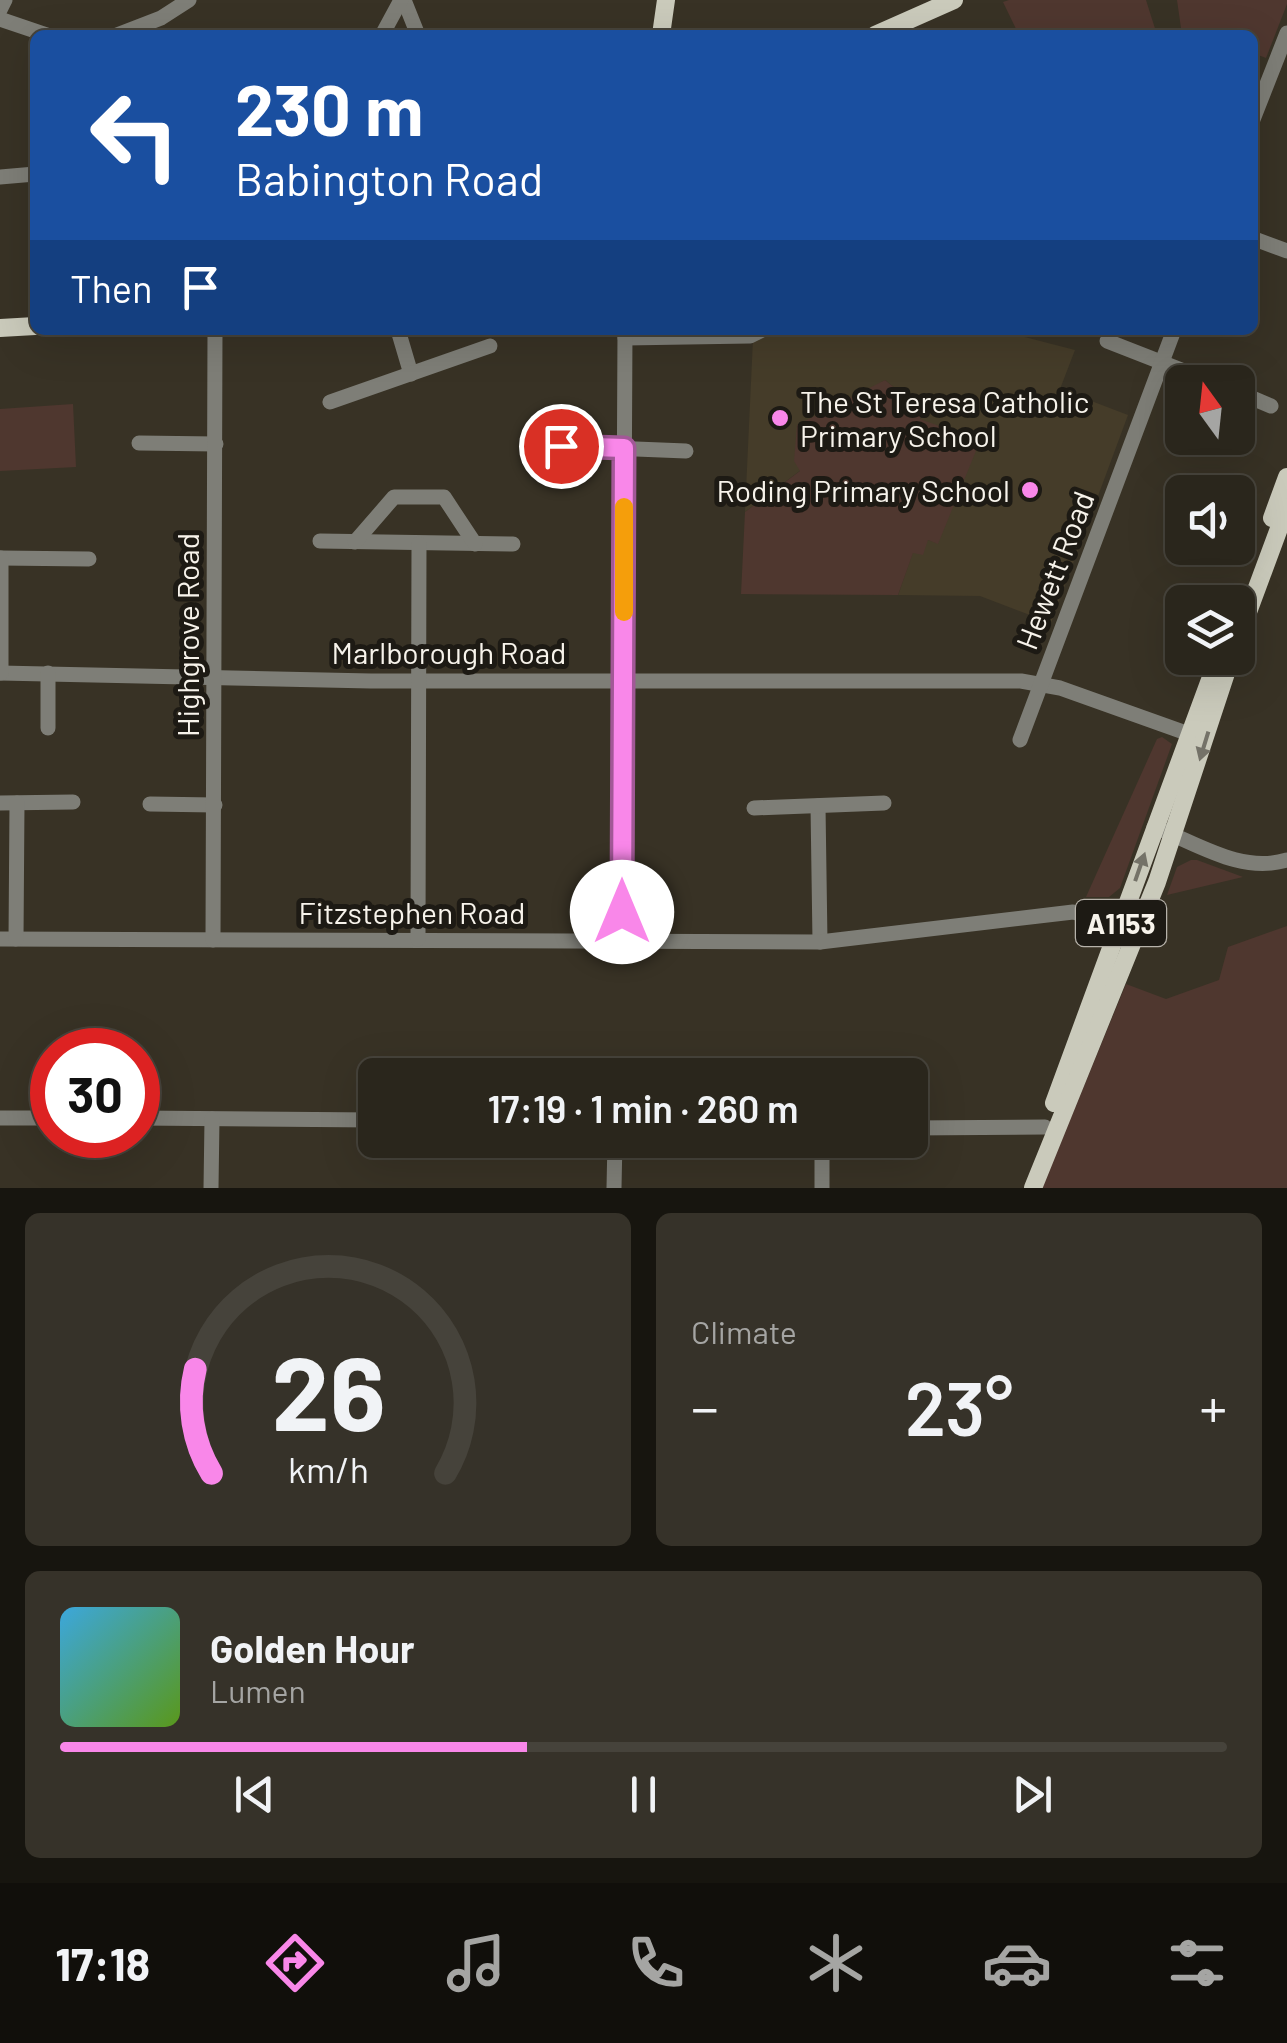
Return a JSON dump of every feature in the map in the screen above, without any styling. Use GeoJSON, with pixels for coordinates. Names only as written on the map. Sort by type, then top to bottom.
{"type":"FeatureCollection","features":[{"type":"Feature","properties":{"kind":"main road"},"geometry":{"type":"LineString","coordinates":[[662,30],[666,0]]}},
{"type":"Feature","properties":{"kind":"main road"},"geometry":{"type":"LineString","coordinates":[[886,30],[954,0]]}},
{"type":"Feature","properties":{"kind":"main road"},"geometry":{"type":"LineString","coordinates":[[0,328],[30,326]]}},
{"type":"Feature","properties":{"kind":"main road"},"geometry":{"type":"LineString","coordinates":[[1246,585],[1287,477]]}},
{"type":"Feature","properties":{"kind":"main road"},"geometry":{"type":"LineString","coordinates":[[1255,593],[1287,507]]}},
{"type":"Feature","properties":{"kind":"main road","name":"A1153"},"geometry":{"type":"LineString","coordinates":[[1033,1188],[1130,926],[1154,827],[1212,675]]}},
{"type":"Feature","properties":{"kind":"main road","name":"A1153"},"geometry":{"type":"LineString","coordinates":[[1022,1188],[1130,926],[1174,834],[1226,675]]}},
{"type":"Feature","properties":{"kind":"street"},"geometry":{"type":"LineString","coordinates":[[0,10],[5,0]]}},
{"type":"Feature","properties":{"kind":"street"},"geometry":{"type":"LineString","coordinates":[[130,30],[161,18],[189,0]]}},
{"type":"Feature","properties":{"kind":"street"},"geometry":{"type":"LineString","coordinates":[[385,30],[402,0]]}},
{"type":"Feature","properties":{"kind":"street"},"geometry":{"type":"LineString","coordinates":[[402,0],[416,30]]}},
{"type":"Feature","properties":{"kind":"street"},"geometry":{"type":"LineString","coordinates":[[0,20],[31,30]]}},
{"type":"Feature","properties":{"kind":"street"},"geometry":{"type":"LineString","coordinates":[[1258,107],[1287,33]]}},
{"type":"Feature","properties":{"kind":"street"},"geometry":{"type":"LineString","coordinates":[[0,177],[30,174]]}},
{"type":"Feature","properties":{"kind":"street"},"geometry":{"type":"LineString","coordinates":[[1258,240],[1287,251]]}},
{"type":"Feature","properties":{"kind":"street","name":"Highgrove Road"},"geometry":{"type":"LineString","coordinates":[[213,940],[215,335]]}},
{"type":"Feature","properties":{"kind":"street"},"geometry":{"type":"LineString","coordinates":[[400,335],[412,374]]}},
{"type":"Feature","properties":{"kind":"street"},"geometry":{"type":"LineString","coordinates":[[622,940],[625,335]]}},
{"type":"Feature","properties":{"kind":"street"},"geometry":{"type":"LineString","coordinates":[[688,335],[752,335]]}},
{"type":"Feature","properties":{"kind":"street","name":"Hewett Road"},"geometry":{"type":"LineString","coordinates":[[1020,740],[1172,335]]}},
{"type":"Feature","properties":{"kind":"street"},"geometry":{"type":"LineString","coordinates":[[1107,341],[1166,365]]}},
{"type":"Feature","properties":{"kind":"street"},"geometry":{"type":"LineString","coordinates":[[330,402],[490,346]]}},
{"type":"Feature","properties":{"kind":"street"},"geometry":{"type":"LineString","coordinates":[[1255,399],[1271,406]]}},
{"type":"Feature","properties":{"kind":"street"},"geometry":{"type":"LineString","coordinates":[[139,442],[216,444]]}},
{"type":"Feature","properties":{"kind":"street"},"geometry":{"type":"LineString","coordinates":[[561,446],[686,451]]}},
{"type":"Feature","properties":{"kind":"street"},"geometry":{"type":"LineString","coordinates":[[355,542],[394,496],[428,496],[444,497],[475,544]]}},
{"type":"Feature","properties":{"kind":"street"},"geometry":{"type":"LineString","coordinates":[[320,541],[513,544]]}},
{"type":"Feature","properties":{"kind":"street"},"geometry":{"type":"LineString","coordinates":[[418,939],[419,544]]}},
{"type":"Feature","properties":{"kind":"street"},"geometry":{"type":"LineString","coordinates":[[0,672],[0,558],[88,559]]}},
{"type":"Feature","properties":{"kind":"street","name":"Marlborough Road"},"geometry":{"type":"LineString","coordinates":[[0,672],[418,681],[1041,684],[1189,734]]}},
{"type":"Feature","properties":{"kind":"street"},"geometry":{"type":"LineString","coordinates":[[48,674],[48,728]]}},
{"type":"Feature","properties":{"kind":"street"},"geometry":{"type":"LineString","coordinates":[[8,939],[8,803],[72,802]]}},
{"type":"Feature","properties":{"kind":"street"},"geometry":{"type":"LineString","coordinates":[[150,804],[215,805]]}},
{"type":"Feature","properties":{"kind":"street"},"geometry":{"type":"LineString","coordinates":[[754,808],[884,804]]}},
{"type":"Feature","properties":{"kind":"street"},"geometry":{"type":"LineString","coordinates":[[818,806],[820,942]]}},
{"type":"Feature","properties":{"kind":"street"},"geometry":{"type":"LineString","coordinates":[[1154,827],[1236,862],[1255,865],[1287,860]]}},
{"type":"Feature","properties":{"kind":"street","name":"Fitzstephen Road"},"geometry":{"type":"LineString","coordinates":[[8,939],[820,942],[1073,912],[1130,926]]}},
{"type":"Feature","properties":{"kind":"street"},"geometry":{"type":"LineString","coordinates":[[0,1118],[30,1118]]}},
{"type":"Feature","properties":{"kind":"street"},"geometry":{"type":"LineString","coordinates":[[160,1118],[358,1120]]}},
{"type":"Feature","properties":{"kind":"street"},"geometry":{"type":"LineString","coordinates":[[211,1188],[212,1119]]}},
{"type":"Feature","properties":{"kind":"street"},"geometry":{"type":"LineString","coordinates":[[928,1128],[1045,1127]]}},
{"type":"Feature","properties":{"kind":"street"},"geometry":{"type":"LineString","coordinates":[[614,1158],[614,1188]]}},
{"type":"Feature","properties":{"kind":"street"},"geometry":{"type":"LineString","coordinates":[[822,1158],[822,1188]]}},
{"type":"Feature","properties":{"kind":"shaded area"},"geometry":{"type":"Polygon","coordinates":[[[1146,0],[1155,30],[1017,30],[1003,2],[1146,0]]]}},
{"type":"Feature","properties":{"kind":"shaded area"},"geometry":{"type":"Polygon","coordinates":[[[1177,0],[1287,0],[1266,58],[1258,55],[1258,30],[1181,30],[1177,0]]]}},
{"type":"Feature","properties":{"kind":"shaded area","name":"Roding Primary School"},"geometry":{"type":"Polygon","coordinates":[[[762,335],[1017,335],[1075,350],[1060,389],[1128,415],[1051,623],[980,596],[898,595],[913,552],[928,540],[937,543],[920,419],[924,401],[903,395],[885,380],[838,410],[835,406],[801,470],[745,512],[753,339],[762,335]]]}},
{"type":"Feature","properties":{"kind":"shaded area"},"geometry":{"type":"Polygon","coordinates":[[[885,380],[903,395],[925,401],[920,419],[980,441],[938,544],[928,540],[923,555],[913,553],[898,595],[741,594],[745,512],[800,471],[794,461],[797,425],[835,406],[839,410],[848,404],[846,400],[885,380]]]}},
{"type":"Feature","properties":{"kind":"shaded area"},"geometry":{"type":"Polygon","coordinates":[[[73,404],[76,467],[0,471],[0,409],[73,404]]]}},
{"type":"Feature","properties":{"kind":"shaded area"},"geometry":{"type":"Polygon","coordinates":[[[1162,737],[1172,744],[1120,888],[1109,897],[1086,897],[1157,739],[1162,737]]]}},
{"type":"Feature","properties":{"kind":"shaded area"},"geometry":{"type":"Polygon","coordinates":[[[1191,860],[1243,877],[1167,895],[1177,867],[1191,860]]]}},
{"type":"Feature","properties":{"kind":"shaded area"},"geometry":{"type":"Polygon","coordinates":[[[1287,926],[1287,1188],[1042,1188],[1126,984],[1166,999],[1219,980],[1228,947],[1287,926]]]}},
{"type":"Feature","properties":{"kind":"slow traffic"},"geometry":{"type":"LineString","coordinates":[[624,507],[624,612]]}},
{"type":"Feature","properties":{"kind":"place","name":"The St Teresa Catholic Primary School"},"geometry":{"type":"Point","coordinates":[780,418]}},
{"type":"Feature","properties":{"kind":"place","name":"Roding Primary School"},"geometry":{"type":"Point","coordinates":[1030,490]}},
{"type":"Feature","properties":{"kind":"route"},"geometry":{"type":"LineString","coordinates":[[561,446],[624,448],[622,912]]}}]}
